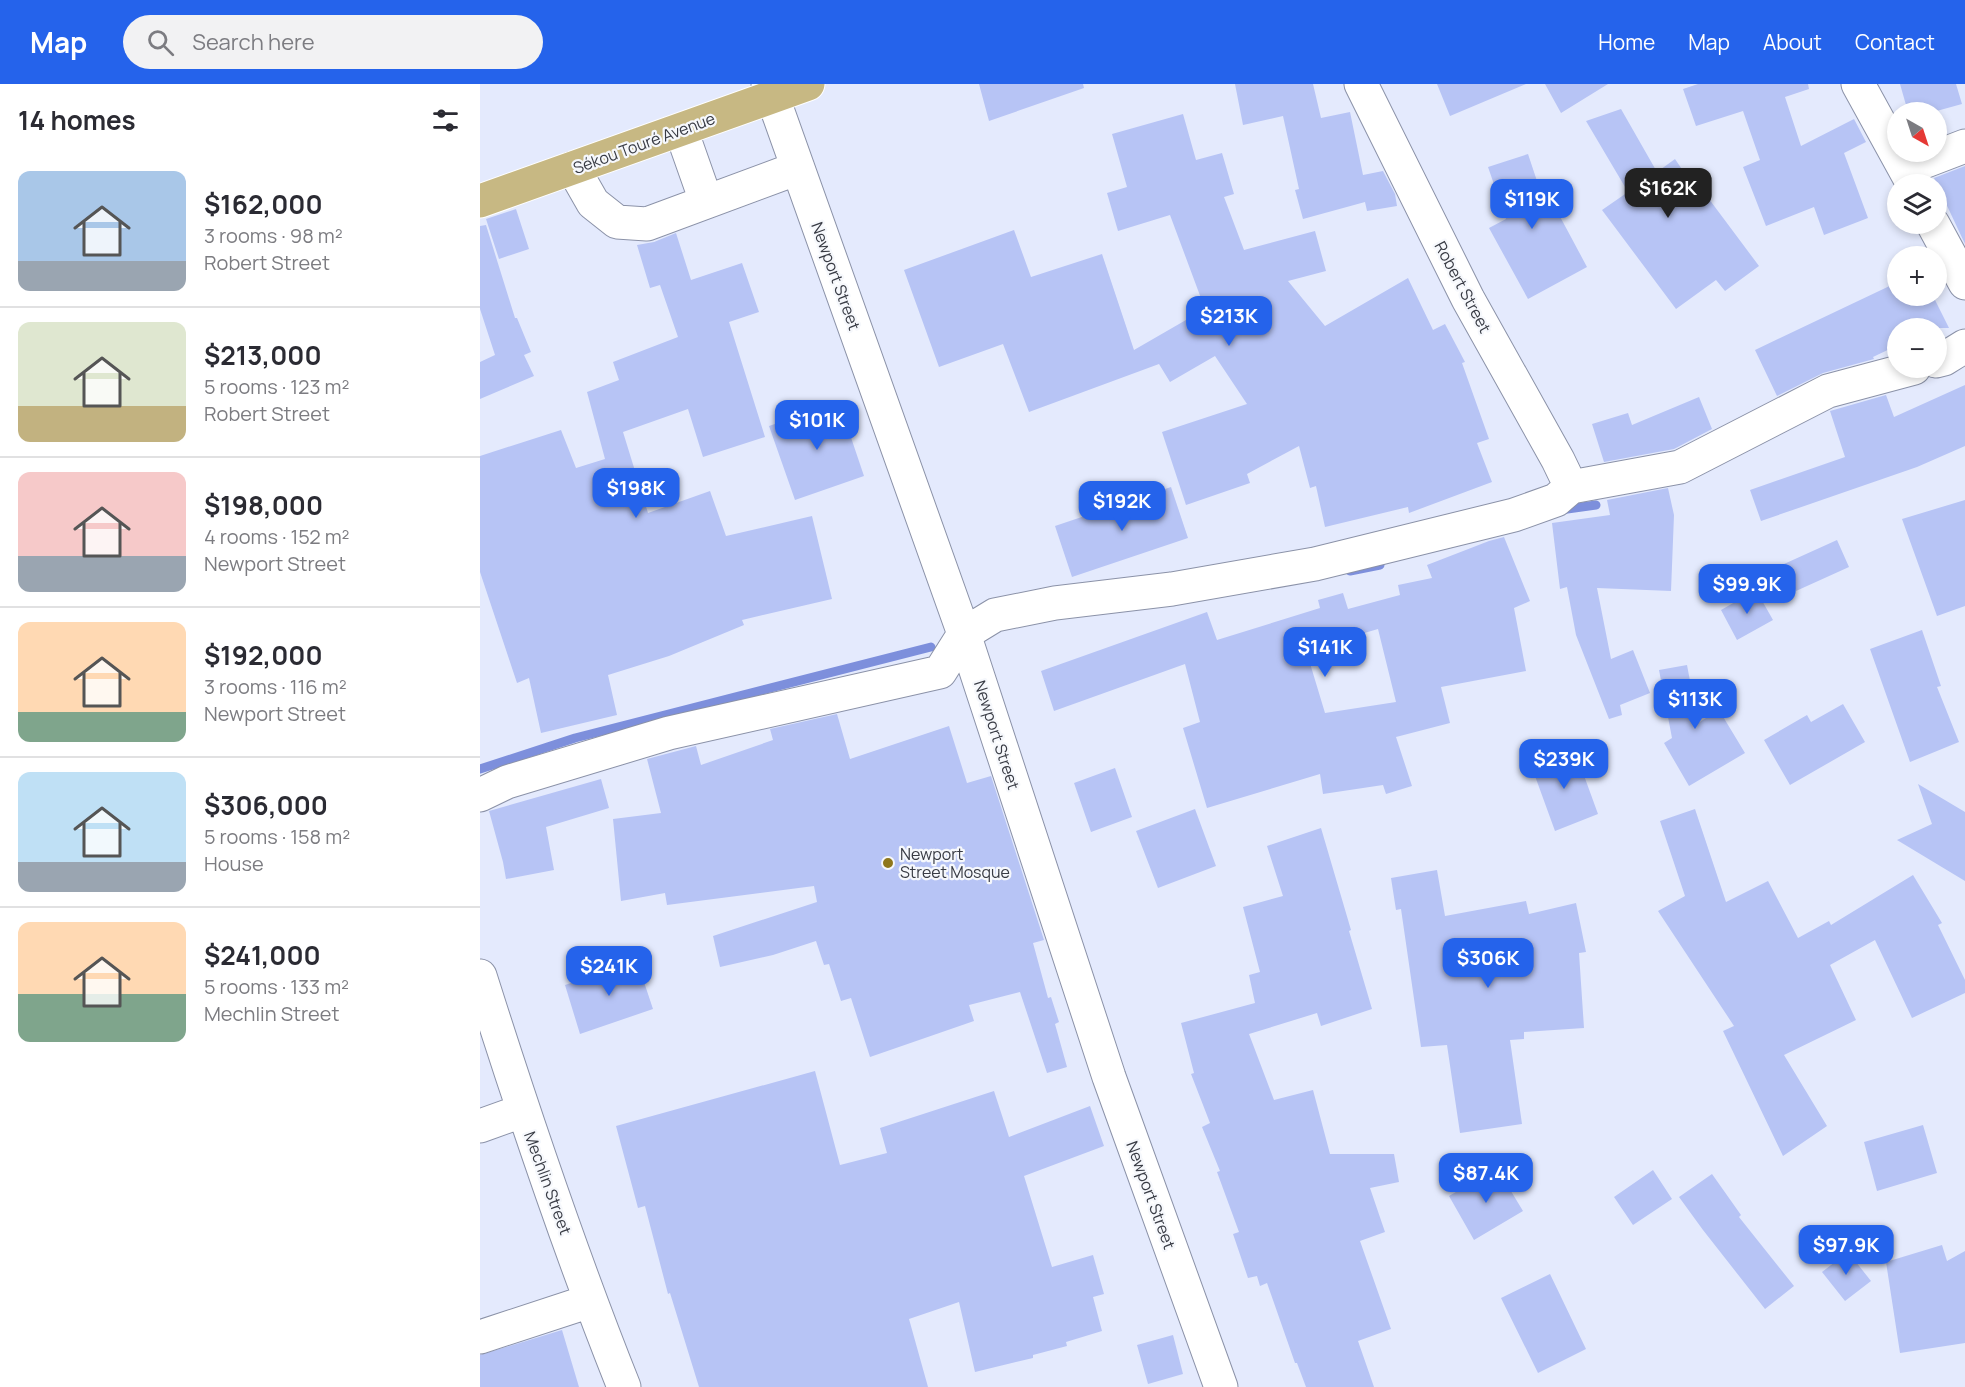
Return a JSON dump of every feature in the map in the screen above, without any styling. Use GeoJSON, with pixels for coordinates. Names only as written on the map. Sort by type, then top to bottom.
{"type":"FeatureCollection","features":[{"type":"Feature","properties":{"kind":"main road","name":"Sékou Touré Avenue"},"geometry":{"type":"LineString","coordinates":[[480,201],[681,130],[770,91],[808,84]]}},
{"type":"Feature","properties":{"kind":"street","name":"Robert Street"},"geometry":{"type":"LineString","coordinates":[[1361,84],[1468,299],[1571,487]]}},
{"type":"Feature","properties":{"kind":"street"},"geometry":{"type":"LineString","coordinates":[[1858,84],[1907,174]]}},
{"type":"Feature","properties":{"kind":"street","name":"Newport Street"},"geometry":{"type":"LineString","coordinates":[[770,91],[964,634],[1109,1077],[1221,1387]]}},
{"type":"Feature","properties":{"kind":"street"},"geometry":{"type":"LineString","coordinates":[[681,130],[706,201]]}},
{"type":"Feature","properties":{"kind":"street"},"geometry":{"type":"LineString","coordinates":[[1914,174],[1965,146]]}},
{"type":"Feature","properties":{"kind":"street"},"geometry":{"type":"LineString","coordinates":[[573,168],[593,203],[617,222],[647,224],[798,168]]}},
{"type":"Feature","properties":{"kind":"street"},"geometry":{"type":"LineString","coordinates":[[1939,234],[1965,283]]}},
{"type":"Feature","properties":{"kind":"street"},"geometry":{"type":"LineString","coordinates":[[1947,358],[1965,346]]}},
{"type":"Feature","properties":{"kind":"street"},"geometry":{"type":"LineString","coordinates":[[480,795],[507,782],[669,733],[940,672],[964,634],[995,615],[1055,603],[1172,589],[1315,564],[1514,515],[1556,500],[1571,487],[1680,467],[1828,391],[1887,375]]}},
{"type":"Feature","properties":{"kind":"street","name":"Mechlin Street"},"geometry":{"type":"LineString","coordinates":[[480,976],[522,1111],[590,1301],[624,1387]]}},
{"type":"Feature","properties":{"kind":"street"},"geometry":{"type":"LineString","coordinates":[[480,1126],[522,1111]]}},
{"type":"Feature","properties":{"kind":"street"},"geometry":{"type":"LineString","coordinates":[[480,1337],[590,1301]]}},
{"type":"Feature","properties":{"kind":"building"},"geometry":{"type":"Polygon","coordinates":[[[979,84],[1083,84],[1084,88],[989,121],[979,84]]]}},
{"type":"Feature","properties":{"kind":"building"},"geometry":{"type":"Polygon","coordinates":[[[1235,84],[1313,84],[1321,118],[1350,112],[1363,175],[1383,171],[1395,194],[1397,206],[1367,211],[1365,202],[1303,219],[1295,190],[1299,189],[1283,116],[1243,125],[1235,84]]]}},
{"type":"Feature","properties":{"kind":"building"},"geometry":{"type":"Polygon","coordinates":[[[1437,84],[1526,84],[1450,116],[1437,84]]]}},
{"type":"Feature","properties":{"kind":"building"},"geometry":{"type":"Polygon","coordinates":[[[1545,84],[1608,84],[1561,113],[1545,84]]]}},
{"type":"Feature","properties":{"kind":"building"},"geometry":{"type":"Polygon","coordinates":[[[1698,84],[1808,84],[1809,89],[1785,97],[1801,146],[1854,119],[1866,142],[1844,153],[1868,218],[1824,235],[1814,207],[1766,226],[1743,167],[1760,160],[1743,111],[1696,126],[1683,89],[1698,84]]]}},
{"type":"Feature","properties":{"kind":"building"},"geometry":{"type":"Polygon","coordinates":[[[1900,84],[1956,84],[1962,104],[1947,108],[1947,102],[1905,102],[1900,84]]]}},
{"type":"Feature","properties":{"kind":"building"},"geometry":{"type":"Polygon","coordinates":[[[1621,109],[1657,172],[1675,159],[1704,202],[1709,199],[1759,266],[1725,291],[1716,280],[1676,309],[1602,210],[1628,192],[1586,121],[1621,109]]]}},
{"type":"Feature","properties":{"kind":"building"},"geometry":{"type":"Polygon","coordinates":[[[1183,114],[1196,160],[1222,153],[1234,194],[1224,197],[1244,250],[1315,231],[1326,271],[1288,281],[1325,326],[1408,278],[1433,330],[1445,324],[1465,362],[1462,363],[1489,439],[1477,443],[1492,482],[1409,513],[1408,507],[1325,527],[1316,486],[1310,488],[1299,446],[1247,474],[1250,483],[1186,505],[1162,432],[1247,404],[1215,356],[1170,382],[1159,364],[1029,412],[1003,344],[939,367],[904,270],[1014,230],[1031,277],[1102,254],[1134,350],[1205,309],[1170,215],[1118,231],[1107,193],[1127,187],[1112,134],[1183,114]]]}},
{"type":"Feature","properties":{"kind":"building"},"geometry":{"type":"Polygon","coordinates":[[[1528,154],[1543,199],[1549,196],[1587,267],[1528,299],[1489,228],[1506,219],[1488,167],[1528,154]]]}},
{"type":"Feature","properties":{"kind":"building"},"geometry":{"type":"Polygon","coordinates":[[[1965,166],[1965,244],[1947,206],[1947,174],[1944,174],[1965,166]]]}},
{"type":"Feature","properties":{"kind":"building"},"geometry":{"type":"Polygon","coordinates":[[[516,209],[529,249],[499,259],[486,219],[516,209]]]}},
{"type":"Feature","properties":{"kind":"building"},"geometry":{"type":"Polygon","coordinates":[[[486,225],[515,318],[517,318],[531,352],[524,355],[534,376],[480,399],[480,362],[495,355],[480,309],[480,226],[486,225]]]}},
{"type":"Feature","properties":{"kind":"building"},"geometry":{"type":"Polygon","coordinates":[[[676,233],[691,280],[742,263],[759,312],[729,322],[765,437],[703,457],[688,409],[623,432],[648,513],[710,491],[726,536],[812,516],[832,599],[742,620],[744,625],[669,656],[608,675],[617,715],[541,733],[529,678],[517,683],[480,572],[480,456],[561,430],[576,468],[605,459],[587,392],[619,380],[613,362],[678,337],[660,285],[650,288],[637,245],[654,242],[676,233]]]}},
{"type":"Feature","properties":{"kind":"building"},"geometry":{"type":"Polygon","coordinates":[[[1887,287],[1887,306],[1938,306],[1944,318],[1887,318],[1887,350],[1873,357],[1874,359],[1823,373],[1777,396],[1755,350],[1887,287]]]}},
{"type":"Feature","properties":{"kind":"building"},"geometry":{"type":"Polygon","coordinates":[[[1965,385],[1965,446],[1917,467],[1761,521],[1750,490],[1845,457],[1830,411],[1886,395],[1894,417],[1965,385]]]}},
{"type":"Feature","properties":{"kind":"building"},"geometry":{"type":"Polygon","coordinates":[[[1699,397],[1712,429],[1674,449],[1604,462],[1592,424],[1628,413],[1632,425],[1699,397]]]}},
{"type":"Feature","properties":{"kind":"building"},"geometry":{"type":"Polygon","coordinates":[[[839,402],[864,476],[795,500],[769,426],[839,402]]]}},
{"type":"Feature","properties":{"kind":"building"},"geometry":{"type":"Polygon","coordinates":[[[1171,487],[1188,538],[1072,577],[1055,526],[1171,487]]]}},
{"type":"Feature","properties":{"kind":"building"},"geometry":{"type":"Polygon","coordinates":[[[1668,488],[1674,515],[1671,591],[1597,588],[1611,659],[1633,650],[1650,693],[1620,705],[1622,715],[1609,719],[1576,635],[1567,587],[1560,589],[1552,523],[1610,515],[1607,500],[1668,488]]]}},
{"type":"Feature","properties":{"kind":"building"},"geometry":{"type":"Polygon","coordinates":[[[1965,500],[1965,606],[1937,616],[1902,519],[1965,500]]]}},
{"type":"Feature","properties":{"kind":"building"},"geometry":{"type":"Polygon","coordinates":[[[1504,537],[1530,601],[1514,608],[1526,671],[1441,687],[1450,723],[1396,737],[1412,786],[1386,794],[1383,785],[1323,794],[1320,774],[1207,808],[1183,728],[1200,722],[1185,664],[1054,711],[1041,671],[1207,612],[1217,640],[1320,608],[1318,600],[1343,593],[1348,609],[1400,595],[1398,585],[1432,578],[1427,565],[1504,537]],[[1378,629],[1306,650],[1325,713],[1396,702],[1378,629]]]}},
{"type":"Feature","properties":{"kind":"building"},"geometry":{"type":"Polygon","coordinates":[[[1837,540],[1849,567],[1796,591],[1784,564],[1837,540]]]}},
{"type":"Feature","properties":{"kind":"building"},"geometry":{"type":"Polygon","coordinates":[[[1756,590],[1773,620],[1737,640],[1721,610],[1756,590]]]}},
{"type":"Feature","properties":{"kind":"building"},"geometry":{"type":"Polygon","coordinates":[[[1922,630],[1941,686],[1937,687],[1959,742],[1910,762],[1870,649],[1922,630]]]}},
{"type":"Feature","properties":{"kind":"building"},"geometry":{"type":"Polygon","coordinates":[[[1687,665],[1698,723],[1719,710],[1745,753],[1689,786],[1664,743],[1672,738],[1659,670],[1687,665]]]}},
{"type":"Feature","properties":{"kind":"building"},"geometry":{"type":"Polygon","coordinates":[[[1843,704],[1865,742],[1790,785],[1764,740],[1807,715],[1811,722],[1843,704]]]}},
{"type":"Feature","properties":{"kind":"building"},"geometry":{"type":"Polygon","coordinates":[[[837,714],[850,759],[949,726],[967,783],[991,776],[1044,940],[1033,943],[1048,998],[1051,997],[1059,1022],[1055,1024],[1067,1067],[1047,1073],[1020,992],[969,1005],[974,1021],[870,1057],[851,998],[841,1001],[829,964],[824,965],[816,941],[773,955],[720,967],[713,936],[817,902],[814,886],[667,905],[665,893],[621,901],[613,819],[661,813],[647,759],[696,746],[701,765],[773,740],[770,729],[837,714]]]}},
{"type":"Feature","properties":{"kind":"building"},"geometry":{"type":"Polygon","coordinates":[[[1574,748],[1598,814],[1555,831],[1531,765],[1574,748]]]}},
{"type":"Feature","properties":{"kind":"building"},"geometry":{"type":"Polygon","coordinates":[[[1115,768],[1132,817],[1091,832],[1074,783],[1115,768]]]}},
{"type":"Feature","properties":{"kind":"building"},"geometry":{"type":"Polygon","coordinates":[[[601,779],[609,808],[546,827],[554,870],[506,879],[489,811],[601,779]]]}},
{"type":"Feature","properties":{"kind":"building"},"geometry":{"type":"Polygon","coordinates":[[[1918,784],[1965,812],[1965,881],[1897,840],[1932,824],[1918,784]]]}},
{"type":"Feature","properties":{"kind":"building"},"geometry":{"type":"Polygon","coordinates":[[[1195,809],[1216,866],[1158,888],[1136,831],[1195,809]]]}},
{"type":"Feature","properties":{"kind":"building"},"geometry":{"type":"Polygon","coordinates":[[[1695,809],[1726,902],[1768,881],[1798,938],[1829,921],[1831,925],[1913,875],[1942,923],[1938,925],[1965,980],[1965,993],[1912,1018],[1875,940],[1830,965],[1856,1020],[1784,1055],[1827,1126],[1783,1156],[1723,1031],[1734,1026],[1658,911],[1685,896],[1660,821],[1695,809]]]}},
{"type":"Feature","properties":{"kind":"building"},"geometry":{"type":"Polygon","coordinates":[[[1321,828],[1372,1009],[1321,1026],[1317,1013],[1249,1034],[1274,1100],[1313,1090],[1330,1154],[1394,1154],[1399,1182],[1370,1188],[1385,1232],[1360,1241],[1391,1329],[1358,1341],[1374,1387],[1306,1387],[1297,1363],[1295,1363],[1267,1283],[1260,1286],[1257,1276],[1248,1278],[1233,1234],[1239,1232],[1217,1172],[1220,1171],[1202,1127],[1210,1123],[1191,1074],[1194,1073],[1181,1023],[1255,1003],[1249,975],[1260,972],[1243,907],[1283,896],[1267,846],[1321,828]]]}},
{"type":"Feature","properties":{"kind":"building"},"geometry":{"type":"Polygon","coordinates":[[[1437,870],[1445,916],[1526,901],[1529,914],[1576,903],[1586,952],[1579,953],[1584,1028],[1524,1032],[1524,1039],[1510,1040],[1522,1124],[1460,1133],[1447,1045],[1421,1047],[1401,909],[1396,910],[1391,878],[1437,870]]]}},
{"type":"Feature","properties":{"kind":"building"},"geometry":{"type":"Polygon","coordinates":[[[637,961],[653,1009],[580,1034],[565,985],[637,961]]]}},
{"type":"Feature","properties":{"kind":"building"},"geometry":{"type":"Polygon","coordinates":[[[815,1071],[840,1165],[887,1153],[880,1128],[994,1091],[1009,1137],[1090,1106],[1104,1146],[1024,1176],[1052,1267],[1093,1255],[1104,1294],[1093,1297],[1102,1331],[1066,1342],[1067,1346],[1033,1355],[1033,1358],[975,1372],[959,1302],[909,1319],[928,1387],[699,1387],[670,1293],[668,1294],[645,1206],[638,1208],[616,1126],[815,1071]]]}},
{"type":"Feature","properties":{"kind":"building"},"geometry":{"type":"Polygon","coordinates":[[[1923,1125],[1937,1173],[1877,1191],[1864,1142],[1923,1125]]]}},
{"type":"Feature","properties":{"kind":"building"},"geometry":{"type":"Polygon","coordinates":[[[1497,1168],[1523,1211],[1474,1240],[1449,1196],[1497,1168]]]}},
{"type":"Feature","properties":{"kind":"building"},"geometry":{"type":"Polygon","coordinates":[[[1653,1170],[1672,1199],[1633,1225],[1614,1197],[1653,1170]]]}},
{"type":"Feature","properties":{"kind":"building"},"geometry":{"type":"Polygon","coordinates":[[[1712,1174],[1741,1215],[1739,1217],[1794,1286],[1765,1309],[1679,1197],[1712,1174]]]}},
{"type":"Feature","properties":{"kind":"building"},"geometry":{"type":"Polygon","coordinates":[[[1942,1245],[1947,1261],[1965,1251],[1965,1343],[1900,1353],[1886,1262],[1942,1245]]]}},
{"type":"Feature","properties":{"kind":"building"},"geometry":{"type":"Polygon","coordinates":[[[1848,1252],[1871,1281],[1845,1301],[1822,1272],[1848,1252]]]}},
{"type":"Feature","properties":{"kind":"building"},"geometry":{"type":"Polygon","coordinates":[[[1550,1274],[1586,1349],[1538,1373],[1501,1298],[1550,1274]]]}},
{"type":"Feature","properties":{"kind":"building"},"geometry":{"type":"Polygon","coordinates":[[[562,1330],[579,1387],[480,1387],[480,1355],[562,1330]]]}},
{"type":"Feature","properties":{"kind":"building"},"geometry":{"type":"Polygon","coordinates":[[[1173,1335],[1183,1374],[1148,1384],[1137,1345],[1173,1335]]]}},
{"type":"Feature","properties":{"kind":"waterway"},"geometry":{"type":"LineString","coordinates":[[1560,510],[1596,505]]}},
{"type":"Feature","properties":{"kind":"waterway"},"geometry":{"type":"LineString","coordinates":[[1350,571],[1380,565]]}},
{"type":"Feature","properties":{"kind":"waterway"},"geometry":{"type":"LineString","coordinates":[[480,769],[575,738],[931,647]]}},
{"type":"Feature","properties":{"kind":"place","name":"Newport Street Mosque"},"geometry":{"type":"Point","coordinates":[888,863]}}]}
